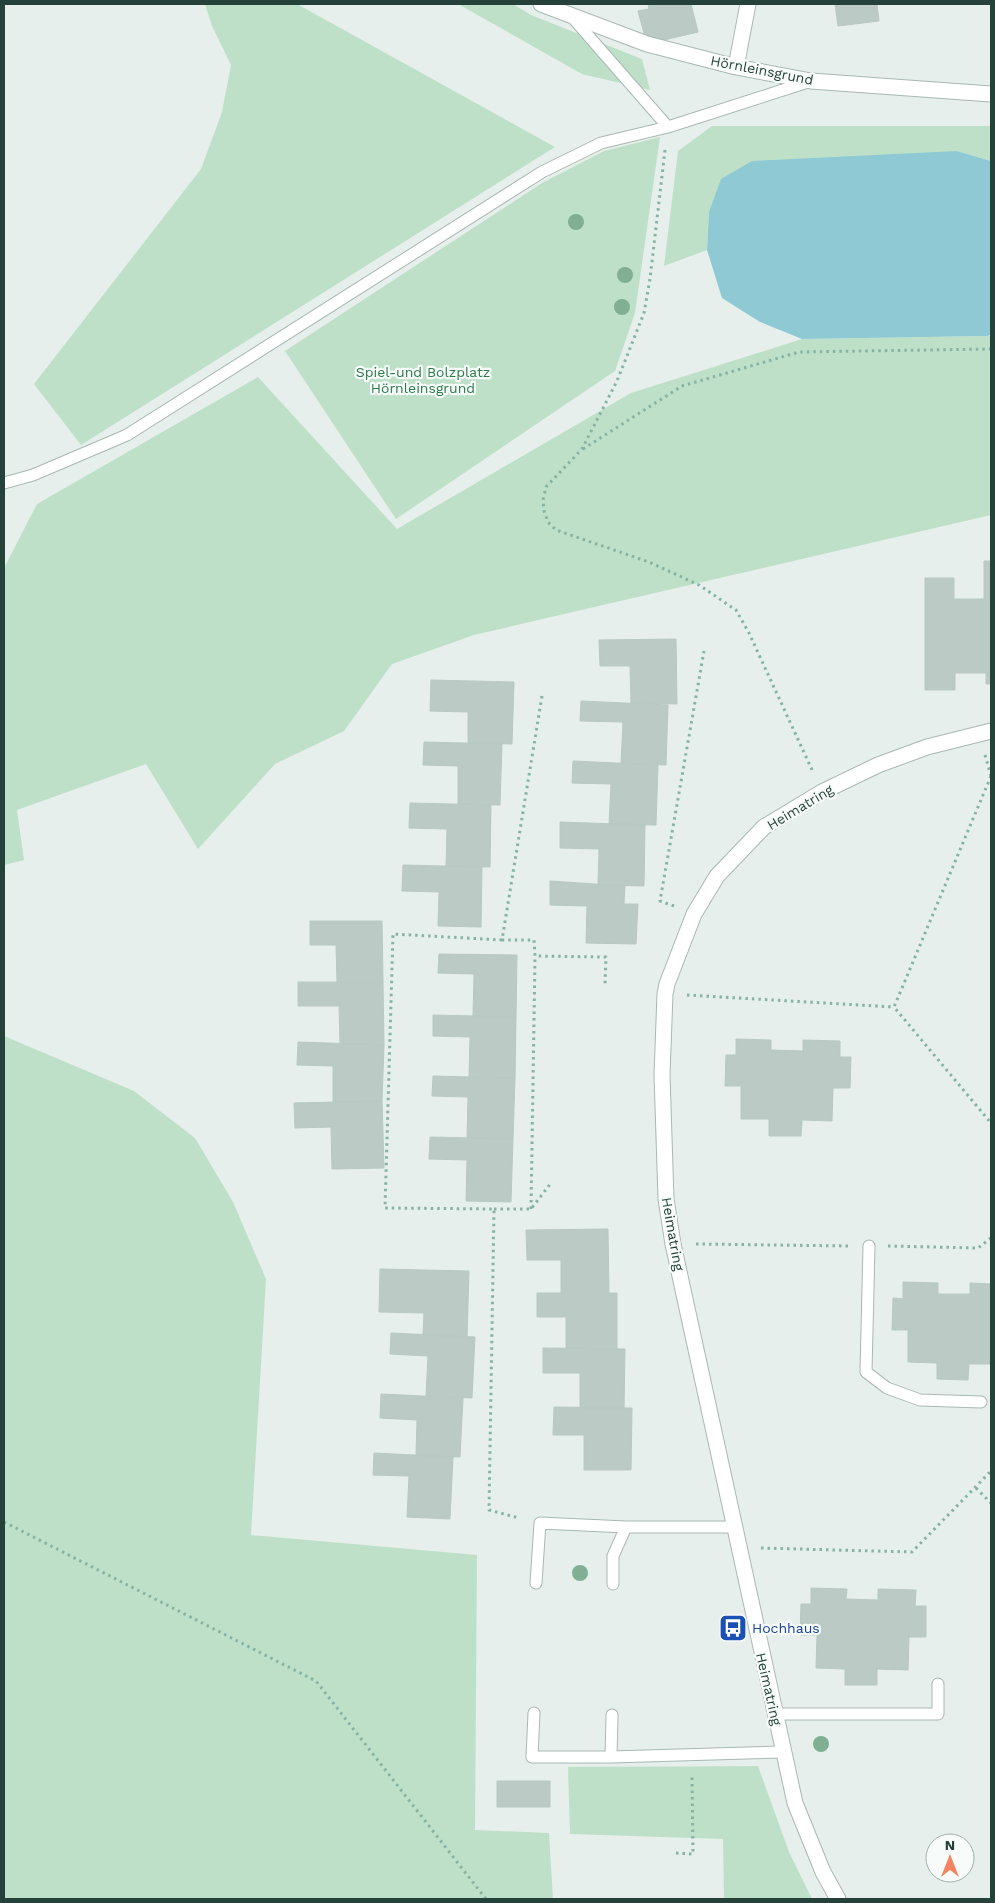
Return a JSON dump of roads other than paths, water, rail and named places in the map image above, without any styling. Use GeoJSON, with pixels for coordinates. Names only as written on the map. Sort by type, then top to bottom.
{"type":"FeatureCollection","features":[{"type":"Feature","properties":{"kind":"street","name":"Hörnleinsgrund"},"geometry":{"type":"LineString","coordinates":[[541,4],[647,44],[736,67],[811,81],[991,94]]}},
{"type":"Feature","properties":{"kind":"street"},"geometry":{"type":"LineString","coordinates":[[736,67],[748,4]]}},
{"type":"Feature","properties":{"kind":"street","name":"Heimatring"},"geometry":{"type":"LineString","coordinates":[[838,1899],[823,1872],[795,1803],[673,1244],[665,1180],[662,1075],[665,994],[667,984],[694,914],[717,876],[764,827],[822,792],[878,765],[910,753],[991,730]]}},
{"type":"Feature","properties":{"kind":"lane"},"geometry":{"type":"LineString","coordinates":[[572,17],[668,127]]}},
{"type":"Feature","properties":{"kind":"lane"},"geometry":{"type":"LineString","coordinates":[[4,483],[33,475],[127,436],[542,172],[601,143],[668,127],[811,81]]}},
{"type":"Feature","properties":{"kind":"lane"},"geometry":{"type":"LineString","coordinates":[[869,1246],[866,1372],[887,1388],[920,1400],[981,1402]]}},
{"type":"Feature","properties":{"kind":"lane"},"geometry":{"type":"LineString","coordinates":[[536,1583],[540,1523],[626,1527],[734,1527]]}},
{"type":"Feature","properties":{"kind":"lane"},"geometry":{"type":"LineString","coordinates":[[613,1584],[613,1556],[626,1527]]}},
{"type":"Feature","properties":{"kind":"lane"},"geometry":{"type":"LineString","coordinates":[[775,1714],[938,1714],[938,1684]]}},
{"type":"Feature","properties":{"kind":"lane"},"geometry":{"type":"LineString","coordinates":[[534,1713],[532,1756],[783,1752]]}},
{"type":"Feature","properties":{"kind":"lane"},"geometry":{"type":"LineString","coordinates":[[611,1756],[612,1714]]}},
{"type":"Feature","properties":{"kind":"water"},"geometry":{"type":"Polygon","coordinates":[[[957,151],[991,161],[991,334],[988,336],[802,339],[760,322],[722,298],[707,250],[709,212],[721,179],[752,161],[957,151]]]}},
{"type":"Feature","properties":{"kind":"place","name":"Hochhaus"},"geometry":{"type":"Point","coordinates":[733,1628]}},
{"type":"Feature","properties":{"kind":"park label","name":"Spiel-und Bolzplatz Hörnleinsgrund"},"geometry":{"type":"Point","coordinates":[423,380]}}]}
